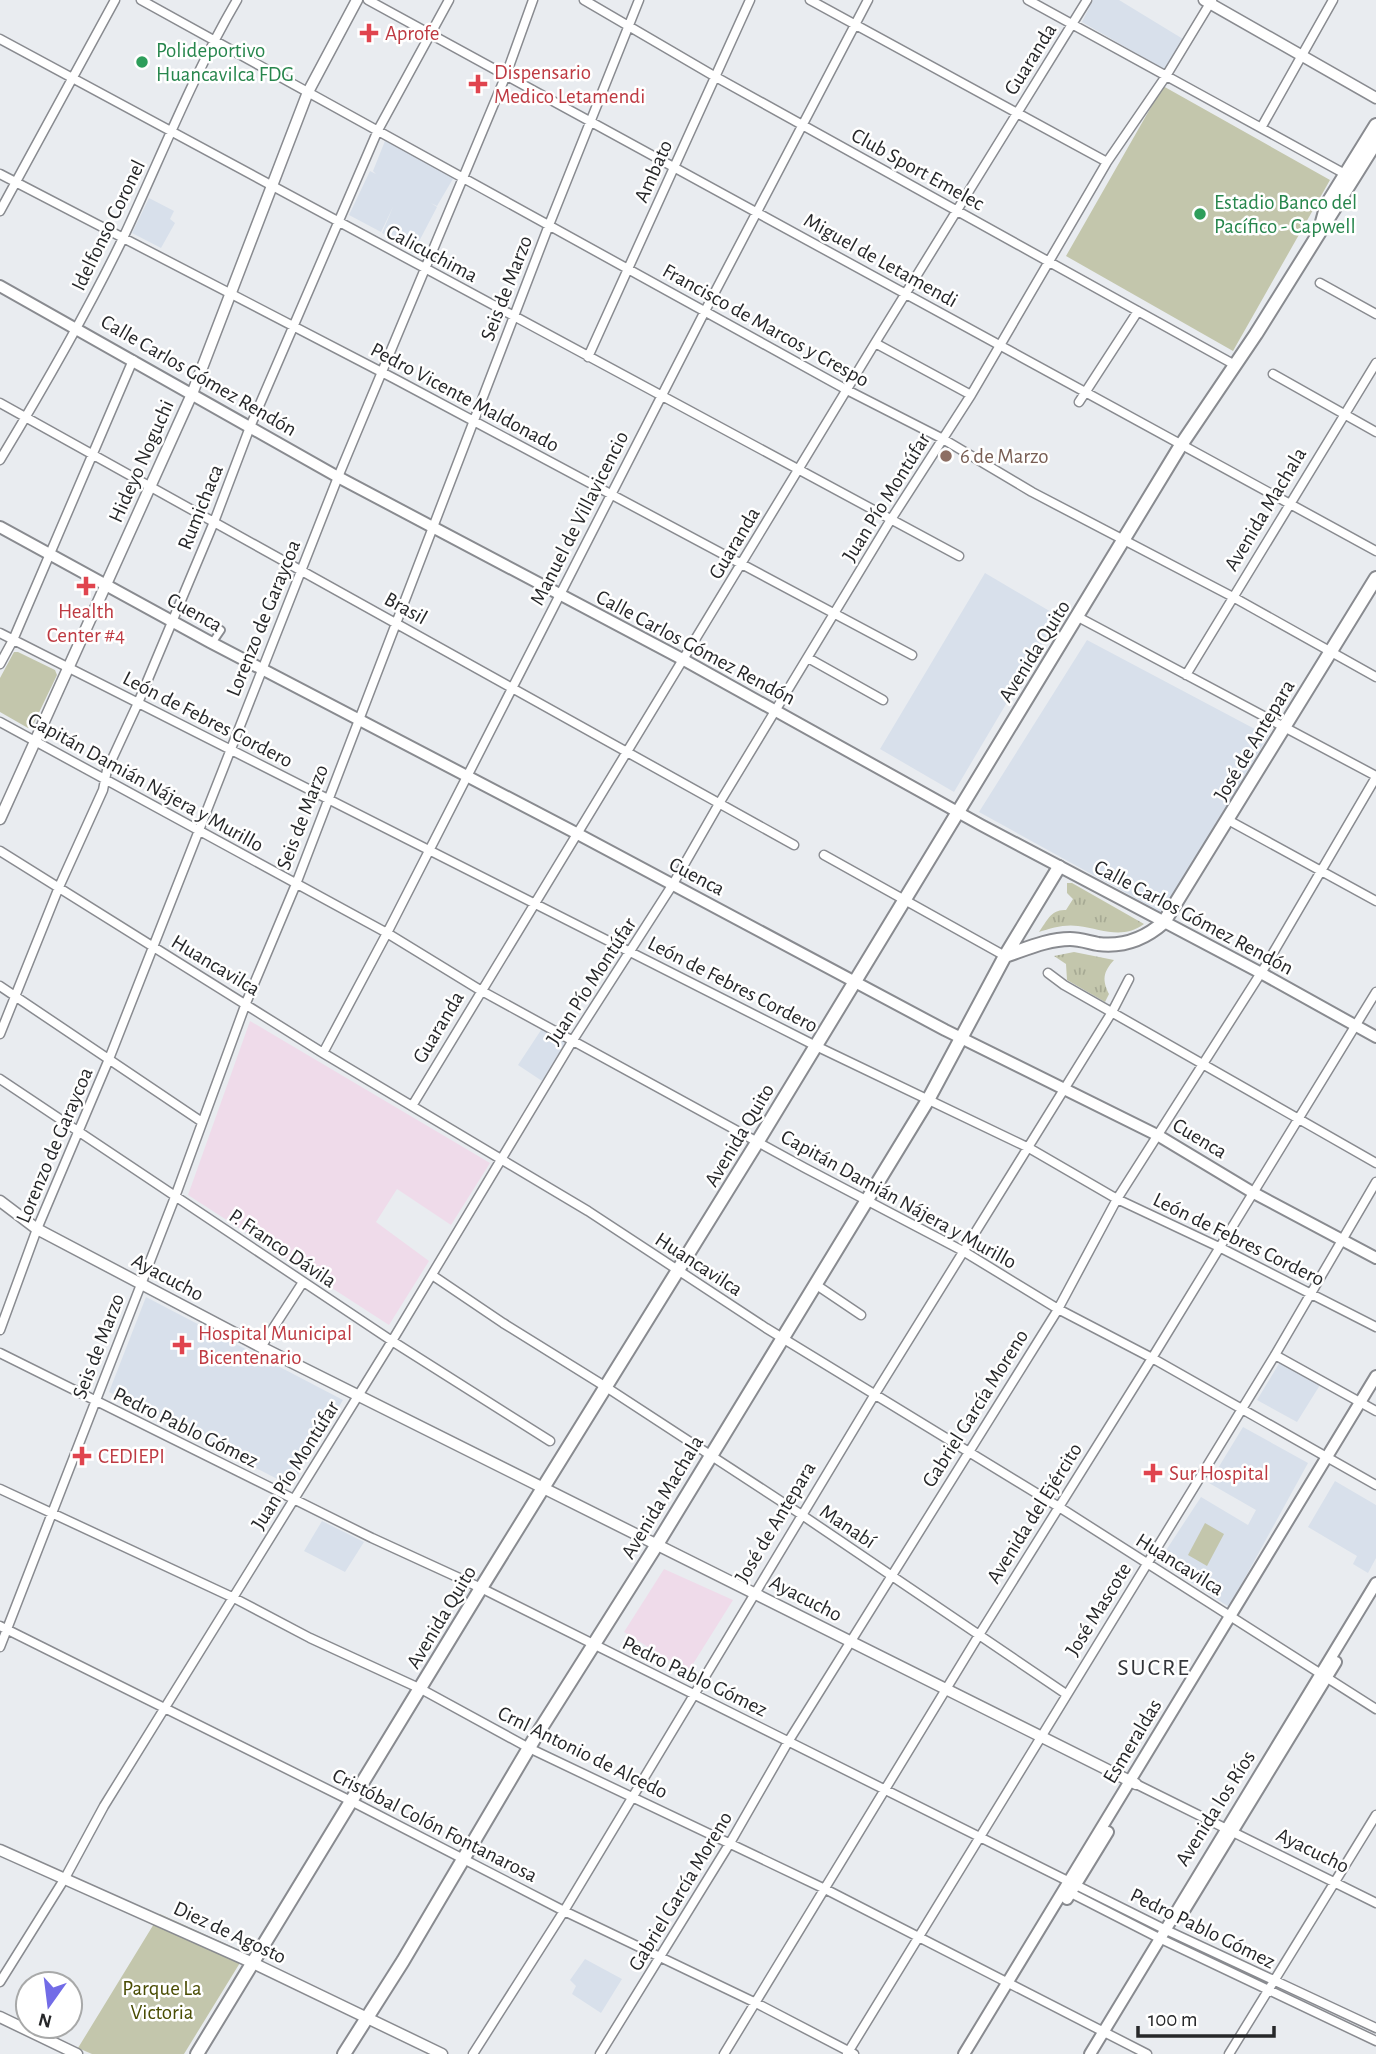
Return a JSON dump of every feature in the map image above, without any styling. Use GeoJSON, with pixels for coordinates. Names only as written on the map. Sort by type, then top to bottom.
{"type":"FeatureCollection","features":[{"type":"Feature","properties":{"kind":"main road","name":"Avenida Quito"},"geometry":{"type":"LineString","coordinates":[[1318,237],[1327,204],[1376,125]]}},
{"type":"Feature","properties":{"kind":"main road","name":"Avenida Quito"},"geometry":{"type":"LineString","coordinates":[[197,2054],[758,1141],[1181,445],[1318,237],[1376,142]]}},
{"type":"Feature","properties":{"kind":"main road","name":"Calle Carlos Gómez Rendón"},"geometry":{"type":"LineString","coordinates":[[0,286],[338,477],[684,660],[958,812],[1376,1037]]}},
{"type":"Feature","properties":{"kind":"main road","name":"Cuenca"},"geometry":{"type":"LineString","coordinates":[[0,527],[212,643],[673,884],[960,1038],[1159,1136],[1252,1192],[1376,1258]]}},
{"type":"Feature","properties":{"kind":"main road","name":"José de Antepara"},"geometry":{"type":"LineString","coordinates":[[1164,922],[1376,578]]}},
{"type":"Feature","properties":{"kind":"main road","name":"Avenida Machala"},"geometry":{"type":"LineString","coordinates":[[344,2054],[928,1100],[1005,956],[1059,867]]}},
{"type":"Feature","properties":{"kind":"main road"},"geometry":{"type":"LineString","coordinates":[[1005,956],[1055,940],[1114,944],[1128,942],[1154,931],[1164,922]]}},
{"type":"Feature","properties":{"kind":"main road","name":"Esmeraldas"},"geometry":{"type":"LineString","coordinates":[[1368,1406],[1376,1376]]}},
{"type":"Feature","properties":{"kind":"main road","name":"Esmeraldas"},"geometry":{"type":"LineString","coordinates":[[964,2054],[1010,1985],[1329,1459],[1368,1406],[1376,1390]]}},
{"type":"Feature","properties":{"kind":"main road","name":"Avenida los Ríos"},"geometry":{"type":"LineString","coordinates":[[1323,1678],[1376,1583]]}},
{"type":"Feature","properties":{"kind":"main road","name":"Avenida los Ríos"},"geometry":{"type":"LineString","coordinates":[[1090,2054],[1106,2034],[1228,1831],[1376,1595]]}},
{"type":"Feature","properties":{"kind":"main road","name":"Esmeraldas"},"geometry":{"type":"LineString","coordinates":[[973,2054],[1010,1985]]}},
{"type":"Feature","properties":{"kind":"main road","name":"Avenida los Ríos"},"geometry":{"type":"LineString","coordinates":[[1098,2054],[1106,2034]]}},
{"type":"Feature","properties":{"kind":"street"},"geometry":{"type":"LineString","coordinates":[[0,211],[115,0]]}},
{"type":"Feature","properties":{"kind":"street","name":"Francisco de Marcos y Crespo"},"geometry":{"type":"LineString","coordinates":[[141,0],[847,390],[943,439],[1017,484],[1233,597],[1376,677]]}},
{"type":"Feature","properties":{"kind":"street","name":"Idelfonso Coronel"},"geometry":{"type":"LineString","coordinates":[[0,460],[77,328],[214,40],[237,0]]}},
{"type":"Feature","properties":{"kind":"street","name":"Hideyo Noguchi"},"geometry":{"type":"LineString","coordinates":[[0,819],[192,394],[308,92],[357,0]]}},
{"type":"Feature","properties":{"kind":"street","name":"Miguel de Letamendi"},"geometry":{"type":"LineString","coordinates":[[368,0],[1376,551]]}},
{"type":"Feature","properties":{"kind":"street","name":"Rumichaca"},"geometry":{"type":"LineString","coordinates":[[0,1034],[59,887],[103,790],[107,770],[214,522],[250,427],[378,130],[449,0]]}},
{"type":"Feature","properties":{"kind":"street","name":"Lorenzo de Garaycoa"},"geometry":{"type":"LineString","coordinates":[[0,1331],[4,1308],[109,1059],[338,477],[506,75],[533,0]]}},
{"type":"Feature","properties":{"kind":"street","name":"Club Sport Emelec"},"geometry":{"type":"LineString","coordinates":[[584,0],[715,76],[1235,365]]}},
{"type":"Feature","properties":{"kind":"street","name":"Seis de Marzo"},"geometry":{"type":"LineString","coordinates":[[0,1647],[4,1628],[97,1401],[246,1003],[296,884],[549,225],[639,0]]}},
{"type":"Feature","properties":{"kind":"street","name":"Ambato"},"geometry":{"type":"LineString","coordinates":[[588,357],[750,0]]}},
{"type":"Feature","properties":{"kind":"street"},"geometry":{"type":"LineString","coordinates":[[810,0],[1107,162]]}},
{"type":"Feature","properties":{"kind":"street","name":"Manuel de Villavicencio"},"geometry":{"type":"LineString","coordinates":[[323,1053],[868,0]]}},
{"type":"Feature","properties":{"kind":"street"},"geometry":{"type":"LineString","coordinates":[[1028,0],[1345,174]]}},
{"type":"Feature","properties":{"kind":"street","name":"Guaranda"},"geometry":{"type":"LineString","coordinates":[[412,1106],[533,903],[1087,0]]}},
{"type":"Feature","properties":{"kind":"street"},"geometry":{"type":"LineString","coordinates":[[1261,128],[1333,0]]}},
{"type":"Feature","properties":{"kind":"street"},"geometry":{"type":"LineString","coordinates":[[1209,1],[1376,98]]}},
{"type":"Feature","properties":{"kind":"street","name":"Juan Pío Montúfar"},"geometry":{"type":"LineString","coordinates":[[0,1982],[65,1878],[104,1805],[392,1341],[573,1040],[673,884],[890,520],[971,395],[1107,162],[1166,76],[1209,1]]}},
{"type":"Feature","properties":{"kind":"street","name":"Calicuchima"},"geometry":{"type":"LineString","coordinates":[[0,39],[959,556]]}},
{"type":"Feature","properties":{"kind":"street","name":"Pedro Vicente Maldonado"},"geometry":{"type":"LineString","coordinates":[[0,174],[382,372],[610,495],[836,612],[912,655]]}},
{"type":"Feature","properties":{"kind":"street"},"geometry":{"type":"LineString","coordinates":[[1321,283],[1376,314]]}},
{"type":"Feature","properties":{"kind":"street"},"geometry":{"type":"LineString","coordinates":[[1079,402],[1138,312]]}},
{"type":"Feature","properties":{"kind":"street"},"geometry":{"type":"LineString","coordinates":[[875,343],[971,395]]}},
{"type":"Feature","properties":{"kind":"street"},"geometry":{"type":"LineString","coordinates":[[0,664],[13,640],[133,360]]}},
{"type":"Feature","properties":{"kind":"street","name":"Avenida Machala"},"geometry":{"type":"LineString","coordinates":[[1186,675],[1376,363]]}},
{"type":"Feature","properties":{"kind":"street"},"geometry":{"type":"LineString","coordinates":[[1273,374],[1376,432]]}},
{"type":"Feature","properties":{"kind":"street","name":"Brasil"},"geometry":{"type":"LineString","coordinates":[[0,403],[794,845]]}},
{"type":"Feature","properties":{"kind":"street"},"geometry":{"type":"LineString","coordinates":[[1078,617],[1376,777]]}},
{"type":"Feature","properties":{"kind":"street"},"geometry":{"type":"LineString","coordinates":[[212,643],[221,630]]}},
{"type":"Feature","properties":{"kind":"street","name":"León de Febres Cordero"},"geometry":{"type":"LineString","coordinates":[[0,633],[816,1046],[1029,1148],[1117,1199],[1219,1247],[1376,1327]]}},
{"type":"Feature","properties":{"kind":"street"},"geometry":{"type":"LineString","coordinates":[[808,658],[883,700]]}},
{"type":"Feature","properties":{"kind":"street","name":"Capitán Damián Nájera y Murillo"},"geometry":{"type":"LineString","coordinates":[[0,722],[387,933],[480,990],[866,1201],[963,1251],[1058,1309],[1152,1358],[1376,1485]]}},
{"type":"Feature","properties":{"kind":"street","name":"Gabriel García Moreno"},"geometry":{"type":"LineString","coordinates":[[600,2054],[730,1843],[788,1742],[1058,1309],[1117,1199],[1261,973],[1376,777]]}},
{"type":"Feature","properties":{"kind":"street"},"geometry":{"type":"LineString","coordinates":[[1227,820],[1376,901]]}},
{"type":"Feature","properties":{"kind":"street","name":"Huancavilca"},"geometry":{"type":"LineString","coordinates":[[0,851],[323,1053],[588,1211],[782,1338],[1059,1507],[1376,1710]]}},
{"type":"Feature","properties":{"kind":"street"},"geometry":{"type":"LineString","coordinates":[[824,855],[1005,956]]}},
{"type":"Feature","properties":{"kind":"street"},"geometry":{"type":"LineString","coordinates":[[1048,973],[1064,985],[1376,1163]]}},
{"type":"Feature","properties":{"kind":"street","name":"José de Antepara"},"geometry":{"type":"LineString","coordinates":[[473,2054],[564,1911],[875,1394],[1065,1090],[1129,979]]}},
{"type":"Feature","properties":{"kind":"street"},"geometry":{"type":"LineString","coordinates":[[0,986],[202,1122]]}},
{"type":"Feature","properties":{"kind":"street","name":"Avenida del Ejército"},"geometry":{"type":"LineString","coordinates":[[724,2054],[1376,992]]}},
{"type":"Feature","properties":{"kind":"street","name":"P. Franco Dávila"},"geometry":{"type":"LineString","coordinates":[[0,1079],[392,1341],[550,1441]]}},
{"type":"Feature","properties":{"kind":"street","name":"José Mascote"},"geometry":{"type":"LineString","coordinates":[[850,2053],[978,1836],[1275,1354],[1376,1182]]}},
{"type":"Feature","properties":{"kind":"street","name":"Ayacucho"},"geometry":{"type":"LineString","coordinates":[[0,1201],[37,1229],[261,1347],[1376,1903]]}},
{"type":"Feature","properties":{"kind":"street","name":"Manabí"},"geometry":{"type":"LineString","coordinates":[[432,1275],[802,1515],[1066,1694]]}},
{"type":"Feature","properties":{"kind":"street"},"geometry":{"type":"LineString","coordinates":[[261,1347],[303,1282]]}},
{"type":"Feature","properties":{"kind":"street"},"geometry":{"type":"LineString","coordinates":[[815,1284],[861,1315]]}},
{"type":"Feature","properties":{"kind":"street","name":"Pedro Pablo Gómez"},"geometry":{"type":"LineString","coordinates":[[0,1353],[294,1500],[481,1588],[978,1836],[1268,1990],[1376,2041]]}},
{"type":"Feature","properties":{"kind":"street"},"geometry":{"type":"LineString","coordinates":[[1275,1354],[1368,1406]]}},
{"type":"Feature","properties":{"kind":"street","name":"Crnl Antonio de Alcedo"},"geometry":{"type":"LineString","coordinates":[[0,1489],[421,1689],[529,1748],[825,1889],[1147,2054]]}},
{"type":"Feature","properties":{"kind":"street","name":"Cristóbal Colón Fontanarosa"},"geometry":{"type":"LineString","coordinates":[[4,1628],[351,1801],[564,1911],[756,2003],[850,2053]]}},
{"type":"Feature","properties":{"kind":"street"},"geometry":{"type":"LineString","coordinates":[[1229,2054],[1376,1815]]}},
{"type":"Feature","properties":{"kind":"street","name":"Diez de Agosto"},"geometry":{"type":"LineString","coordinates":[[0,1850],[253,1963],[442,2054]]}},
{"type":"Feature","properties":{"kind":"street","name":"Pedro Pablo Gómez"},"geometry":{"type":"LineString","coordinates":[[1165,1935],[1376,2028]]}},
{"type":"Feature","properties":{"kind":"street"},"geometry":{"type":"LineString","coordinates":[[0,2017],[77,2054]]}},
{"type":"Feature","properties":{"kind":"shaded area"},"geometry":{"type":"Polygon","coordinates":[[[1093,0],[1119,0],[1183,39],[1165,70],[1082,22],[1093,0]]]}},
{"type":"Feature","properties":{"kind":"shaded area"},"geometry":{"type":"Polygon","coordinates":[[[385,141],[454,177],[437,206],[431,203],[437,207],[414,251],[382,233],[393,207],[381,232],[349,215],[370,171],[376,174],[373,171],[385,141]]]}},
{"type":"Feature","properties":{"kind":"shaded area"},"geometry":{"type":"Polygon","coordinates":[[[149,198],[174,211],[170,219],[175,223],[161,248],[132,233],[149,198]]]}},
{"type":"Feature","properties":{"kind":"shaded area"},"geometry":{"type":"Polygon","coordinates":[[[985,573],[1058,616],[954,792],[880,749],[985,573]]]}},
{"type":"Feature","properties":{"kind":"shaded area"},"geometry":{"type":"Polygon","coordinates":[[[1087,640],[1268,736],[1164,914],[979,812],[1087,640]]]}},
{"type":"Feature","properties":{"kind":"shaded area"},"geometry":{"type":"Polygon","coordinates":[[[250,1021],[490,1163],[451,1225],[397,1189],[376,1222],[429,1261],[389,1325],[188,1195],[250,1021]]]}},
{"type":"Feature","properties":{"kind":"shaded area"},"geometry":{"type":"Polygon","coordinates":[[[543,1027],[567,1041],[542,1081],[518,1065],[543,1027]]]}},
{"type":"Feature","properties":{"kind":"shaded area","name":"Hospital Municipal Bicentenario"},"geometry":{"type":"Polygon","coordinates":[[[146,1297],[343,1400],[291,1486],[109,1392],[146,1297]]]}},
{"type":"Feature","properties":{"kind":"shaded area"},"geometry":{"type":"Polygon","coordinates":[[[1280,1362],[1320,1385],[1297,1422],[1257,1400],[1280,1362]]]}},
{"type":"Feature","properties":{"kind":"shaded area"},"geometry":{"type":"Polygon","coordinates":[[[1243,1427],[1308,1463],[1229,1607],[1159,1561],[1201,1497],[1248,1525],[1256,1510],[1209,1483],[1243,1427]]]}},
{"type":"Feature","properties":{"kind":"shaded area"},"geometry":{"type":"Polygon","coordinates":[[[1335,1481],[1376,1505],[1376,1558],[1368,1573],[1353,1564],[1357,1556],[1308,1527],[1335,1481]]]}},
{"type":"Feature","properties":{"kind":"shaded area"},"geometry":{"type":"Polygon","coordinates":[[[322,1521],[364,1542],[345,1572],[304,1551],[322,1521]]]}},
{"type":"Feature","properties":{"kind":"shaded area"},"geometry":{"type":"Polygon","coordinates":[[[664,1569],[733,1600],[688,1672],[624,1632],[664,1569]]]}},
{"type":"Feature","properties":{"kind":"shaded area"},"geometry":{"type":"Polygon","coordinates":[[[585,1959],[622,1979],[601,2013],[572,1994],[576,1986],[570,1980],[585,1959]]]}},
{"type":"Feature","properties":{"kind":"green space","name":"Estadio Banco del Pacífico - Capwell"},"geometry":{"type":"Polygon","coordinates":[[[1163,86],[1330,180],[1233,351],[1066,256],[1163,86]]]}},
{"type":"Feature","properties":{"kind":"green space"},"geometry":{"type":"Polygon","coordinates":[[[14,652],[55,670],[57,675],[33,725],[28,728],[0,712],[0,678],[14,652]]]}},
{"type":"Feature","properties":{"kind":"green space"},"geometry":{"type":"Polygon","coordinates":[[[1067,883],[1072,883],[1144,924],[1136,929],[1120,932],[1073,926],[1039,932],[1050,917],[1057,911],[1066,910],[1073,899],[1067,893],[1067,883]]]}},
{"type":"Feature","properties":{"kind":"green space"},"geometry":{"type":"Polygon","coordinates":[[[1074,952],[1114,960],[1105,976],[1109,994],[1105,1002],[1067,980],[1066,964],[1054,956],[1074,952]]]}},
{"type":"Feature","properties":{"kind":"green space"},"geometry":{"type":"Polygon","coordinates":[[[1205,1523],[1224,1534],[1207,1566],[1188,1555],[1205,1523]]]}},
{"type":"Feature","properties":{"kind":"green space","name":"Parque La Victoria"},"geometry":{"type":"Polygon","coordinates":[[[160,1914],[246,1953],[184,2054],[92,2054],[78,2048],[160,1914]]]}},
{"type":"Feature","properties":{"kind":"place","name":"Aprofe"},"geometry":{"type":"Point","coordinates":[369,33]}},
{"type":"Feature","properties":{"kind":"place","name":"Polideportivo Huancavilca FDG"},"geometry":{"type":"Point","coordinates":[142,62]}},
{"type":"Feature","properties":{"kind":"place","name":"Dispensario Medico Letamendi"},"geometry":{"type":"Point","coordinates":[478,84]}},
{"type":"Feature","properties":{"kind":"place","name":"Estadio Banco del Pacífico - Capwell"},"geometry":{"type":"Point","coordinates":[1200,214]}},
{"type":"Feature","properties":{"kind":"place","name":"6 de Marzo"},"geometry":{"type":"Point","coordinates":[946,456]}},
{"type":"Feature","properties":{"kind":"place","name":"Health Center #4"},"geometry":{"type":"Point","coordinates":[86,586]}},
{"type":"Feature","properties":{"kind":"place","name":"Hospital Municipal Bicentenario"},"geometry":{"type":"Point","coordinates":[182,1345]}},
{"type":"Feature","properties":{"kind":"place","name":"CEDIEPI"},"geometry":{"type":"Point","coordinates":[82,1456]}},
{"type":"Feature","properties":{"kind":"place","name":"Sur Hospital"},"geometry":{"type":"Point","coordinates":[1153,1473]}},
{"type":"Feature","properties":{"kind":"district","name":"SUCRE"},"geometry":{"type":"Point","coordinates":[1154,1667]}}]}
